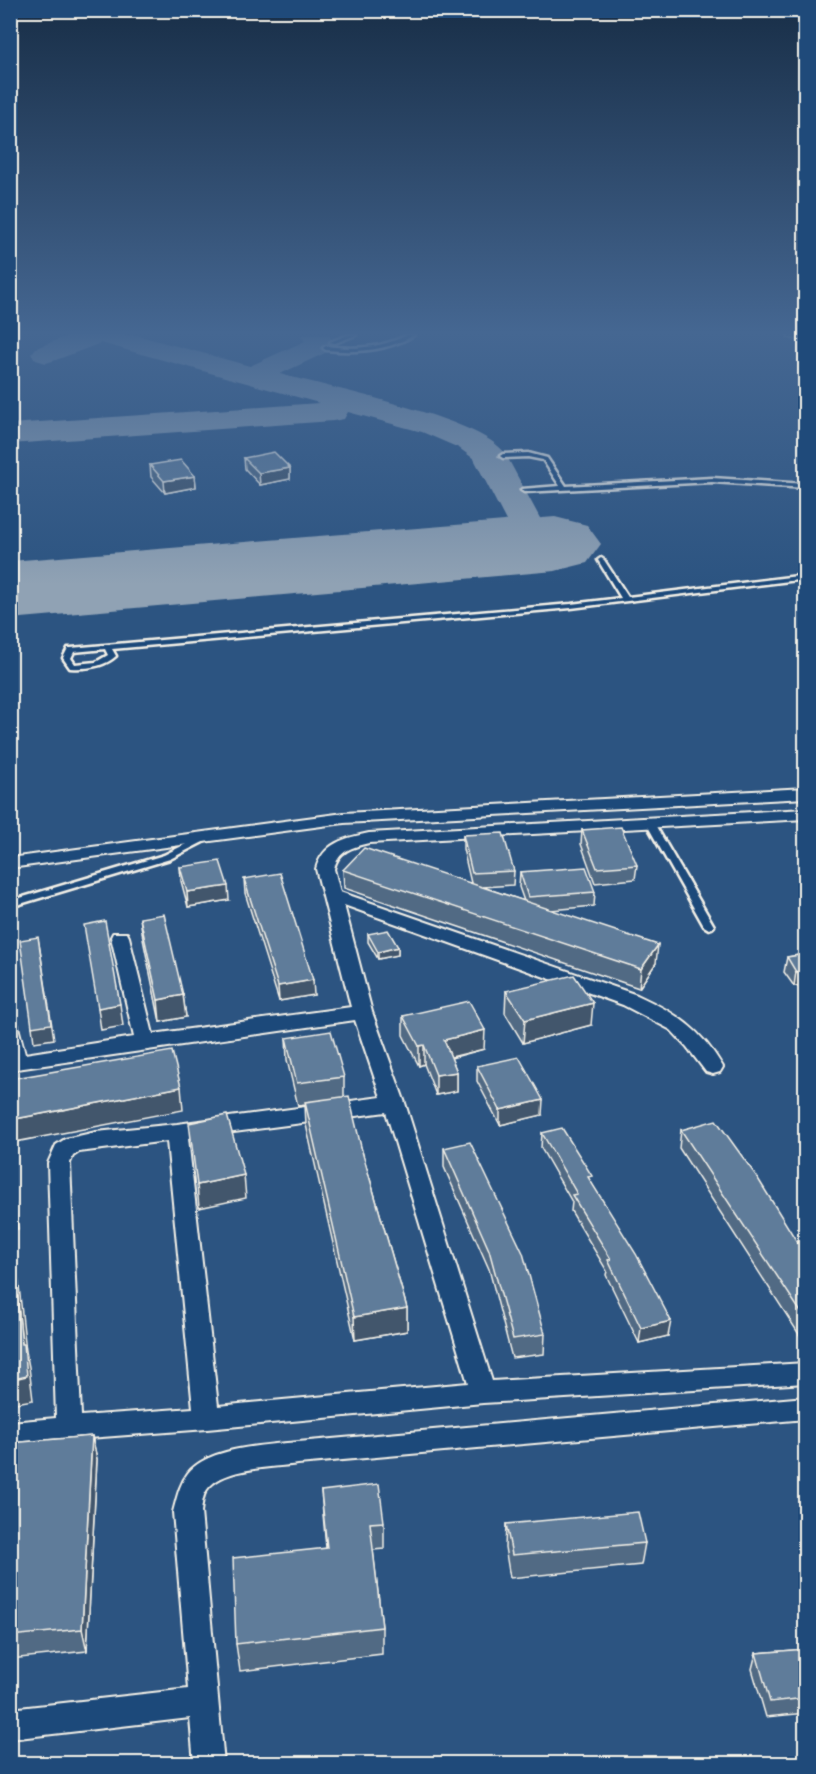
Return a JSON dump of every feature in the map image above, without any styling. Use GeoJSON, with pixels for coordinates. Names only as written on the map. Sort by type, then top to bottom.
{"type":"FeatureCollection","features":[{"type":"Feature","properties":{"kind":"street"},"geometry":{"type":"LineString","coordinates":[[10,863],[344,818],[806,793]]}},
{"type":"Feature","properties":{"kind":"street"},"geometry":{"type":"LineString","coordinates":[[483,1392],[394,1104],[362,1012],[325,868],[326,857],[334,849],[369,838],[806,814]]}},
{"type":"Feature","properties":{"kind":"street"},"geometry":{"type":"LineString","coordinates":[[332,895],[518,958],[640,1004],[670,1018],[686,1030],[713,1067]]}},
{"type":"Feature","properties":{"kind":"street"},"geometry":{"type":"LineString","coordinates":[[120,937],[144,1042]]}},
{"type":"Feature","properties":{"kind":"street"},"geometry":{"type":"LineString","coordinates":[[10,1028],[13,1063],[144,1042],[362,1012]]}},
{"type":"Feature","properties":{"kind":"street"},"geometry":{"type":"LineString","coordinates":[[69,1428],[59,1163],[64,1151],[73,1145],[96,1140],[394,1104]]}},
{"type":"Feature","properties":{"kind":"street"},"geometry":{"type":"LineString","coordinates":[[177,1132],[207,1418]]}},
{"type":"Feature","properties":{"kind":"street"},"geometry":{"type":"LineString","coordinates":[[10,1433],[207,1418],[483,1392],[806,1373]]}},
{"type":"Feature","properties":{"kind":"street"},"geometry":{"type":"LineString","coordinates":[[209,1764],[187,1512],[193,1488],[209,1470],[230,1462],[298,1453],[806,1408]]}},
{"type":"Feature","properties":{"kind":"street"},"geometry":{"type":"LineString","coordinates":[[10,1724],[203,1702]]}},
{"type":"Feature","properties":{"kind":"lane"},"geometry":{"type":"LineString","coordinates":[[503,456],[528,455],[545,459],[564,488]]}},
{"type":"Feature","properties":{"kind":"lane"},"geometry":{"type":"LineString","coordinates":[[524,490],[712,480],[806,486]]}},
{"type":"Feature","properties":{"kind":"lane"},"geometry":{"type":"LineString","coordinates":[[601,560],[626,600]]}},
{"type":"Feature","properties":{"kind":"lane"},"geometry":{"type":"LineString","coordinates":[[108,647],[111,656],[106,661],[88,666],[73,666],[67,658],[71,651],[108,647],[626,600],[806,577]]}},
{"type":"Feature","properties":{"kind":"lane"},"geometry":{"type":"LineString","coordinates":[[650,823],[709,926]]}},
{"type":"Feature","properties":{"kind":"lane"},"geometry":{"type":"LineString","coordinates":[[10,904],[167,857],[209,835]]}},
{"type":"Feature","properties":{"kind":"building"},"geometry":{"type":"Polygon","coordinates":[[[274,452],[290,468],[259,473],[244,458],[274,452]]]}},
{"type":"Feature","properties":{"kind":"building"},"geometry":{"type":"Polygon","coordinates":[[[181,460],[195,476],[164,481],[150,465],[181,460]]]}},
{"type":"Feature","properties":{"kind":"building"},"geometry":{"type":"Polygon","coordinates":[[[621,827],[637,865],[597,868],[582,830],[621,827]]]}},
{"type":"Feature","properties":{"kind":"building"},"geometry":{"type":"Polygon","coordinates":[[[503,833],[514,871],[472,873],[463,835],[503,833]]]}},
{"type":"Feature","properties":{"kind":"building"},"geometry":{"type":"Polygon","coordinates":[[[364,848],[658,945],[641,969],[343,870],[364,848]]]}},
{"type":"Feature","properties":{"kind":"building"},"geometry":{"type":"Polygon","coordinates":[[[220,861],[228,886],[187,892],[180,867],[220,861]]]}},
{"type":"Feature","properties":{"kind":"building"},"geometry":{"type":"Polygon","coordinates":[[[586,867],[595,892],[528,897],[520,872],[586,867]]]}},
{"type":"Feature","properties":{"kind":"building"},"geometry":{"type":"Polygon","coordinates":[[[280,873],[313,980],[278,986],[244,879],[280,873]]]}},
{"type":"Feature","properties":{"kind":"building"},"geometry":{"type":"Polygon","coordinates":[[[164,914],[183,995],[158,1000],[140,918],[164,914]]]}},
{"type":"Feature","properties":{"kind":"building"},"geometry":{"type":"Polygon","coordinates":[[[105,921],[120,1004],[98,1008],[84,925],[105,921]]]}},
{"type":"Feature","properties":{"kind":"building"},"geometry":{"type":"Polygon","coordinates":[[[388,930],[398,947],[378,952],[368,934],[388,930]]]}},
{"type":"Feature","properties":{"kind":"building"},"geometry":{"type":"Polygon","coordinates":[[[38,937],[51,1024],[32,1027],[20,940],[38,937]]]}},
{"type":"Feature","properties":{"kind":"building"},"geometry":{"type":"Polygon","coordinates":[[[806,954],[806,970],[796,972],[787,957],[806,954]]]}},
{"type":"Feature","properties":{"kind":"building"},"geometry":{"type":"Polygon","coordinates":[[[574,975],[593,1003],[525,1020],[506,991],[574,975]]]}},
{"type":"Feature","properties":{"kind":"building"},"geometry":{"type":"Polygon","coordinates":[[[469,1001],[485,1030],[444,1040],[457,1072],[436,1075],[424,1045],[419,1046],[403,1016],[469,1001]]]}},
{"type":"Feature","properties":{"kind":"building"},"geometry":{"type":"Polygon","coordinates":[[[331,1031],[344,1077],[297,1083],[286,1038],[331,1031]]]}},
{"type":"Feature","properties":{"kind":"building"},"geometry":{"type":"Polygon","coordinates":[[[172,1051],[181,1087],[10,1120],[10,1079],[172,1051]]]}},
{"type":"Feature","properties":{"kind":"building"},"geometry":{"type":"Polygon","coordinates":[[[519,1057],[543,1100],[500,1110],[477,1066],[519,1057]]]}},
{"type":"Feature","properties":{"kind":"building"},"geometry":{"type":"Polygon","coordinates":[[[349,1096],[362,1151],[407,1308],[354,1317],[305,1102],[349,1096]]]}},
{"type":"Feature","properties":{"kind":"building"},"geometry":{"type":"Polygon","coordinates":[[[227,1115],[244,1175],[197,1185],[189,1123],[227,1115]]]}},
{"type":"Feature","properties":{"kind":"building"},"geometry":{"type":"Polygon","coordinates":[[[716,1120],[757,1177],[802,1250],[806,1251],[806,1320],[681,1130],[716,1120]]]}},
{"type":"Feature","properties":{"kind":"building"},"geometry":{"type":"Polygon","coordinates":[[[562,1128],[592,1176],[588,1177],[636,1254],[671,1321],[641,1328],[608,1260],[611,1259],[572,1195],[577,1194],[542,1133],[562,1128]]]}},
{"type":"Feature","properties":{"kind":"building"},"geometry":{"type":"Polygon","coordinates":[[[470,1142],[523,1253],[545,1334],[513,1339],[489,1250],[444,1148],[470,1142]]]}},
{"type":"Feature","properties":{"kind":"building"},"geometry":{"type":"Polygon","coordinates":[[[10,1184],[13,1206],[10,1206],[10,1184]]]}},
{"type":"Feature","properties":{"kind":"building"},"geometry":{"type":"Polygon","coordinates":[[[10,1227],[27,1376],[10,1380],[10,1227]]]}},
{"type":"Feature","properties":{"kind":"building"},"geometry":{"type":"Polygon","coordinates":[[[92,1436],[82,1629],[10,1636],[10,1443],[92,1436]]]}},
{"type":"Feature","properties":{"kind":"building"},"geometry":{"type":"Polygon","coordinates":[[[379,1484],[384,1522],[370,1523],[382,1627],[236,1644],[233,1558],[327,1548],[321,1491],[379,1484]]]}},
{"type":"Feature","properties":{"kind":"building"},"geometry":{"type":"Polygon","coordinates":[[[638,1512],[645,1543],[512,1555],[506,1524],[638,1512]]]}},
{"type":"Feature","properties":{"kind":"building"},"geometry":{"type":"Polygon","coordinates":[[[806,1649],[806,1698],[770,1702],[756,1653],[806,1649]]]}},
{"type":"Feature","properties":{"kind":"taxiway"},"geometry":{"type":"LineString","coordinates":[[10,434],[248,418]]}},
{"type":"Feature","properties":{"kind":"taxiway"},"geometry":{"type":"LineString","coordinates":[[407,418],[433,425],[471,441],[488,453],[536,546]]}},
{"type":"Feature","properties":{"kind":"runway"},"geometry":{"type":"LineString","coordinates":[[10,590],[555,544]]}}]}
